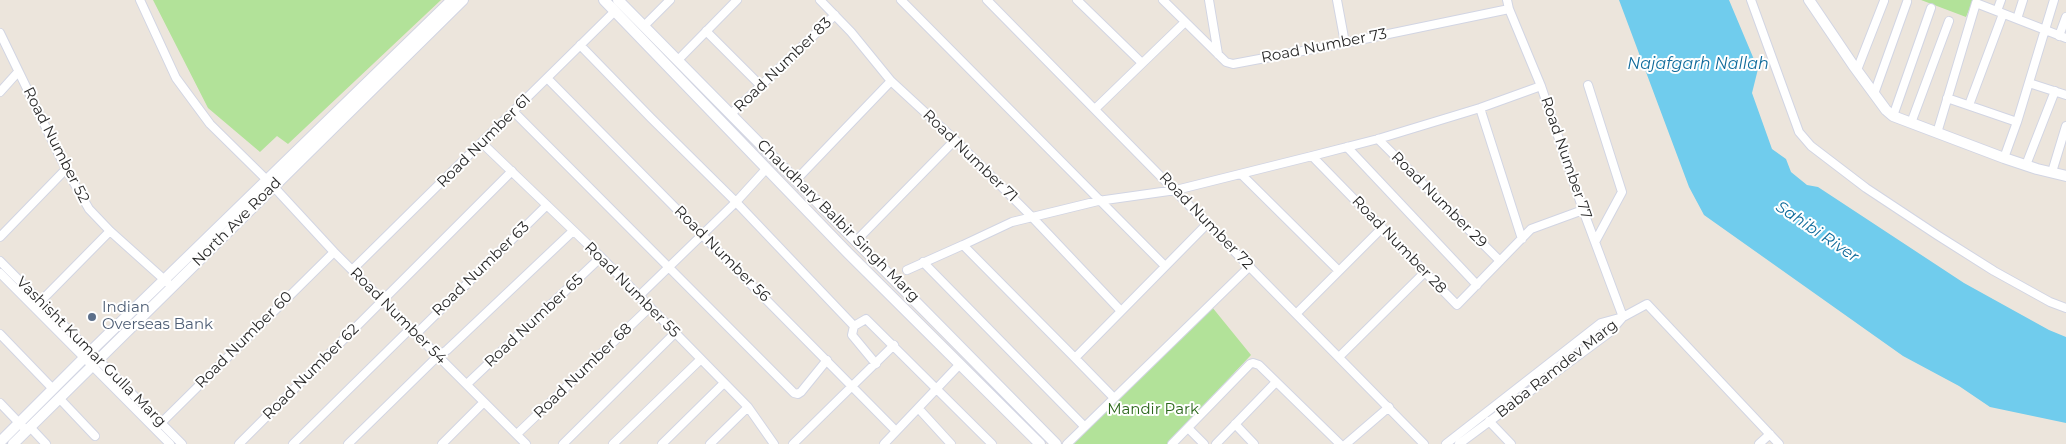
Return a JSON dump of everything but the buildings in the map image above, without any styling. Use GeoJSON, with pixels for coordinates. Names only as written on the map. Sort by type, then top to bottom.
{"type":"FeatureCollection","features":[{"type":"Feature","properties":{"kind":"street","name":"Road Number 54"},"geometry":{"type":"LineString","coordinates":[[140,0],[176,78],[210,124],[334,252],[526,444]]}},
{"type":"Feature","properties":{"kind":"street"},"geometry":{"type":"LineString","coordinates":[[270,184],[452,0]]}},
{"type":"Feature","properties":{"kind":"street","name":"North Ave Road"},"geometry":{"type":"LineString","coordinates":[[12,444],[25,427],[59,398],[95,363],[168,283],[463,0]]}},
{"type":"Feature","properties":{"kind":"street","name":"Chaudhary Balbir Singh Marg"},"geometry":{"type":"LineString","coordinates":[[604,0],[848,254],[1040,444]]}},
{"type":"Feature","properties":{"kind":"street","name":"Chaudhary Balbir Singh Marg"},"geometry":{"type":"LineString","coordinates":[[618,0],[857,240],[1056,444]]}},
{"type":"Feature","properties":{"kind":"street"},"geometry":{"type":"LineString","coordinates":[[644,26],[670,0]]}},
{"type":"Feature","properties":{"kind":"street"},"geometry":{"type":"LineString","coordinates":[[678,60],[737,0]]}},
{"type":"Feature","properties":{"kind":"street","name":"Road Number 71"},"geometry":{"type":"LineString","coordinates":[[820,0],[851,32],[891,81],[955,140],[1032,216],[1121,311]]}},
{"type":"Feature","properties":{"kind":"street"},"geometry":{"type":"LineString","coordinates":[[901,0],[1098,201],[1165,266]]}},
{"type":"Feature","properties":{"kind":"street","name":"Road Number 72"},"geometry":{"type":"LineString","coordinates":[[987,0],[1424,444]]}},
{"type":"Feature","properties":{"kind":"street"},"geometry":{"type":"LineString","coordinates":[[1077,0],[1142,64]]}},
{"type":"Feature","properties":{"kind":"street","name":"Road Number 73"},"geometry":{"type":"LineString","coordinates":[[1163,0],[1226,62],[1233,64],[1345,43],[1509,8]]}},
{"type":"Feature","properties":{"kind":"street"},"geometry":{"type":"LineString","coordinates":[[1209,0],[1218,54]]}},
{"type":"Feature","properties":{"kind":"street"},"geometry":{"type":"LineString","coordinates":[[1336,0],[1345,43]]}},
{"type":"Feature","properties":{"kind":"street","name":"Road Number 77"},"geometry":{"type":"LineString","coordinates":[[1507,0],[1541,86],[1583,210],[1623,317]]}},
{"type":"Feature","properties":{"kind":"street"},"geometry":{"type":"LineString","coordinates":[[1751,0],[1799,132],[1811,146],[1866,188],[1945,240],[1994,271],[2050,302],[2066,308]]}},
{"type":"Feature","properties":{"kind":"street"},"geometry":{"type":"LineString","coordinates":[[1810,0],[1874,94],[1893,116],[2004,158],[2066,176]]}},
{"type":"Feature","properties":{"kind":"street"},"geometry":{"type":"LineString","coordinates":[[1857,70],[1884,0]]}},
{"type":"Feature","properties":{"kind":"street"},"geometry":{"type":"LineString","coordinates":[[1969,105],[2000,12],[2001,0]]}},
{"type":"Feature","properties":{"kind":"street"},"geometry":{"type":"LineString","coordinates":[[2017,19],[2023,0]]}},
{"type":"Feature","properties":{"kind":"street"},"geometry":{"type":"LineString","coordinates":[[2004,158],[2017,122],[2054,0]]}},
{"type":"Feature","properties":{"kind":"street"},"geometry":{"type":"LineString","coordinates":[[1874,94],[1907,2]]}},
{"type":"Feature","properties":{"kind":"street"},"geometry":{"type":"LineString","coordinates":[[1937,133],[1976,3],[2063,37],[2066,17]]}},
{"type":"Feature","properties":{"kind":"street"},"geometry":{"type":"LineString","coordinates":[[1893,116],[1931,8]]}},
{"type":"Feature","properties":{"kind":"street","name":"Road Number 61"},"geometry":{"type":"LineString","coordinates":[[352,270],[615,11]]}},
{"type":"Feature","properties":{"kind":"street","name":"Road Number 83"},"geometry":{"type":"LineString","coordinates":[[731,114],[835,15]]}},
{"type":"Feature","properties":{"kind":"street"},"geometry":{"type":"LineString","coordinates":[[1912,123],[1949,21]]}},
{"type":"Feature","properties":{"kind":"street"},"geometry":{"type":"LineString","coordinates":[[1095,109],[1185,22]]}},
{"type":"Feature","properties":{"kind":"street"},"geometry":{"type":"LineString","coordinates":[[706,31],[761,86]]}},
{"type":"Feature","properties":{"kind":"street","name":"Road Number 52"},"geometry":{"type":"LineString","coordinates":[[0,33],[66,169],[89,209],[110,231],[168,283]]}},
{"type":"Feature","properties":{"kind":"street"},"geometry":{"type":"LineString","coordinates":[[580,45],[736,202],[854,326]]}},
{"type":"Feature","properties":{"kind":"street"},"geometry":{"type":"LineString","coordinates":[[0,92],[18,72]]}},
{"type":"Feature","properties":{"kind":"street","name":"Road Number 56"},"geometry":{"type":"LineString","coordinates":[[547,78],[896,431]]}},
{"type":"Feature","properties":{"kind":"street"},"geometry":{"type":"LineString","coordinates":[[796,180],[891,81]]}},
{"type":"Feature","properties":{"kind":"street"},"geometry":{"type":"LineString","coordinates":[[2029,83],[2066,95]]}},
{"type":"Feature","properties":{"kind":"street"},"geometry":{"type":"LineString","coordinates":[[1588,85],[1622,192],[1595,242]]}},
{"type":"Feature","properties":{"kind":"street"},"geometry":{"type":"LineString","coordinates":[[907,270],[1012,222],[1032,216],[1098,201],[1176,190],[1242,174],[1378,139],[1480,108],[1541,86]]}},
{"type":"Feature","properties":{"kind":"street"},"geometry":{"type":"LineString","coordinates":[[2026,165],[2055,91]]}},
{"type":"Feature","properties":{"kind":"street"},"geometry":{"type":"LineString","coordinates":[[1947,98],[2017,122]]}},
{"type":"Feature","properties":{"kind":"street"},"geometry":{"type":"LineString","coordinates":[[1480,108],[1522,239]]}},
{"type":"Feature","properties":{"kind":"street"},"geometry":{"type":"LineString","coordinates":[[514,112],[796,394],[801,392],[827,360]]}},
{"type":"Feature","properties":{"kind":"street"},"geometry":{"type":"LineString","coordinates":[[2049,172],[2066,126]]}},
{"type":"Feature","properties":{"kind":"street","name":"Road Number 29"},"geometry":{"type":"LineString","coordinates":[[1378,139],[1500,261]]}},
{"type":"Feature","properties":{"kind":"street"},"geometry":{"type":"LineString","coordinates":[[857,240],[955,140]]}},
{"type":"Feature","properties":{"kind":"street","name":"Road Number 55"},"geometry":{"type":"LineString","coordinates":[[482,143],[601,257],[748,407],[774,444]]}},
{"type":"Feature","properties":{"kind":"street"},"geometry":{"type":"LineString","coordinates":[[1347,147],[1476,285]]}},
{"type":"Feature","properties":{"kind":"street","name":"Road Number 28"},"geometry":{"type":"LineString","coordinates":[[1312,156],[1457,305],[1532,229],[1583,210]]}},
{"type":"Feature","properties":{"kind":"street"},"geometry":{"type":"LineString","coordinates":[[639,296],[736,202],[767,168]]}},
{"type":"Feature","properties":{"kind":"street"},"geometry":{"type":"LineString","coordinates":[[0,237],[66,169]]}},
{"type":"Feature","properties":{"kind":"street","name":"Road Number 62"},"geometry":{"type":"LineString","coordinates":[[240,444],[512,171]]}},
{"type":"Feature","properties":{"kind":"street"},"geometry":{"type":"LineString","coordinates":[[2049,172],[2053,178],[2066,183]]}},
{"type":"Feature","properties":{"kind":"street"},"geometry":{"type":"LineString","coordinates":[[1242,174],[1339,271]]}},
{"type":"Feature","properties":{"kind":"street","name":"Road Number 63"},"geometry":{"type":"LineString","coordinates":[[293,444],[547,205]]}},
{"type":"Feature","properties":{"kind":"street"},"geometry":{"type":"LineString","coordinates":[[1075,358],[1208,223]]}},
{"type":"Feature","properties":{"kind":"street"},"geometry":{"type":"LineString","coordinates":[[1296,313],[1382,228]]}},
{"type":"Feature","properties":{"kind":"street"},"geometry":{"type":"LineString","coordinates":[[34,308],[110,231]]}},
{"type":"Feature","properties":{"kind":"street"},"geometry":{"type":"LineString","coordinates":[[348,444],[438,356],[447,350],[573,231]]}},
{"type":"Feature","properties":{"kind":"street"},"geometry":{"type":"LineString","coordinates":[[962,245],[1114,398]]}},
{"type":"Feature","properties":{"kind":"street","name":"Road Number 60"},"geometry":{"type":"LineString","coordinates":[[155,429],[334,252]]}},
{"type":"Feature","properties":{"kind":"street","name":"Road Number 65"},"geometry":{"type":"LineString","coordinates":[[467,384],[601,257]]}},
{"type":"Feature","properties":{"kind":"street","name":"Vashisht Kumar Gulla Marg"},"geometry":{"type":"LineString","coordinates":[[0,261],[40,302],[87,355]]}},
{"type":"Feature","properties":{"kind":"street"},"geometry":{"type":"LineString","coordinates":[[923,262],[1084,426]]}},
{"type":"Feature","properties":{"kind":"street"},"geometry":{"type":"LineString","coordinates":[[1067,444],[1250,266]]}},
{"type":"Feature","properties":{"kind":"street"},"geometry":{"type":"LineString","coordinates":[[1339,357],[1425,272]]}},
{"type":"Feature","properties":{"kind":"street","name":"Vashisht Kumar Gulla Marg"},"geometry":{"type":"LineString","coordinates":[[0,273],[34,308],[95,363],[170,444]]}},
{"type":"Feature","properties":{"kind":"street"},"geometry":{"type":"LineString","coordinates":[[0,442],[25,427],[53,389],[87,355],[168,283]]}},
{"type":"Feature","properties":{"kind":"street"},"geometry":{"type":"LineString","coordinates":[[1623,317],[1647,304],[1779,444]]}},
{"type":"Feature","properties":{"kind":"street","name":"Road Number 68"},"geometry":{"type":"LineString","coordinates":[[517,434],[650,307]]}},
{"type":"Feature","properties":{"kind":"street","name":"Baba Ramdev Marg"},"geometry":{"type":"LineString","coordinates":[[1459,444],[1610,332],[1623,317]]}},
{"type":"Feature","properties":{"kind":"street","name":"Baba Ramdev Marg"},"geometry":{"type":"LineString","coordinates":[[1446,444],[1601,323],[1623,317]]}},
{"type":"Feature","properties":{"kind":"street"},"geometry":{"type":"LineString","coordinates":[[876,364],[852,337],[854,326],[866,319],[992,444]]}},
{"type":"Feature","properties":{"kind":"street"},"geometry":{"type":"LineString","coordinates":[[562,444],[675,333]]}},
{"type":"Feature","properties":{"kind":"street"},"geometry":{"type":"LineString","coordinates":[[0,334],[53,389]]}},
{"type":"Feature","properties":{"kind":"street"},"geometry":{"type":"LineString","coordinates":[[793,444],[894,345]]}},
{"type":"Feature","properties":{"kind":"street"},"geometry":{"type":"LineString","coordinates":[[613,444],[700,359]]}},
{"type":"Feature","properties":{"kind":"street","name":"Vashisht Kumar Gulla Marg"},"geometry":{"type":"LineString","coordinates":[[95,363],[161,422],[182,444]]}},
{"type":"Feature","properties":{"kind":"street"},"geometry":{"type":"LineString","coordinates":[[1172,444],[1253,363],[1259,365],[1340,444]]}},
{"type":"Feature","properties":{"kind":"street"},"geometry":{"type":"LineString","coordinates":[[884,444],[960,364]]}},
{"type":"Feature","properties":{"kind":"street"},"geometry":{"type":"LineString","coordinates":[[1216,444],[1276,382]]}},
{"type":"Feature","properties":{"kind":"street"},"geometry":{"type":"LineString","coordinates":[[662,444],[724,383]]}},
{"type":"Feature","properties":{"kind":"street"},"geometry":{"type":"LineString","coordinates":[[59,398],[95,436]]}},
{"type":"Feature","properties":{"kind":"street"},"geometry":{"type":"LineString","coordinates":[[442,444],[484,402]]}},
{"type":"Feature","properties":{"kind":"street"},"geometry":{"type":"LineString","coordinates":[[0,403],[46,444]]}},
{"type":"Feature","properties":{"kind":"street"},"geometry":{"type":"LineString","coordinates":[[710,444],[748,407]]}},
{"type":"Feature","properties":{"kind":"street"},"geometry":{"type":"LineString","coordinates":[[1346,444],[1389,407]]}},
{"type":"Feature","properties":{"kind":"street"},"geometry":{"type":"LineString","coordinates":[[919,408],[952,444]]}},
{"type":"Feature","properties":{"kind":"street"},"geometry":{"type":"LineString","coordinates":[[1489,421],[1511,444]]}},
{"type":"Feature","properties":{"kind":"street"},"geometry":{"type":"LineString","coordinates":[[1235,424],[1254,444]]}},
{"type":"Feature","properties":{"kind":"street"},"geometry":{"type":"LineString","coordinates":[[1188,428],[1204,444]]}},
{"type":"Feature","properties":{"kind":"street"},"geometry":{"type":"LineString","coordinates":[[1759,444],[1770,434]]}},
{"type":"Feature","properties":{"kind":"green space"},"geometry":{"type":"Polygon","coordinates":[[[153,0],[441,0],[288,144],[277,136],[260,152],[208,108],[153,0]]]}},
{"type":"Feature","properties":{"kind":"green space"},"geometry":{"type":"Polygon","coordinates":[[[1921,0],[1973,0],[1966,17],[1921,0]]]}},
{"type":"Feature","properties":{"kind":"green space","name":"Mandir Park"},"geometry":{"type":"Polygon","coordinates":[[[1212,307],[1251,355],[1167,444],[1070,444],[1212,307]]]}},
{"type":"Feature","properties":{"kind":"water","name":"Najafgarh Nallah"},"geometry":{"type":"Polygon","coordinates":[[[1619,0],[1729,0],[1758,69],[1752,93],[1772,149],[1786,159],[1791,172],[1807,185],[1818,187],[1964,283],[2049,330],[2066,337],[2066,423],[1990,407],[1959,386],[1903,356],[1704,215],[1689,187],[1619,0]]]}},
{"type":"Feature","properties":{"kind":"place","name":"Indian Overseas Bank"},"geometry":{"type":"Point","coordinates":[92,317]}},
{"type":"Feature","properties":{"kind":"water label","name":"Sahibi River"},"geometry":{"type":"Point","coordinates":[1817,232]}}]}
